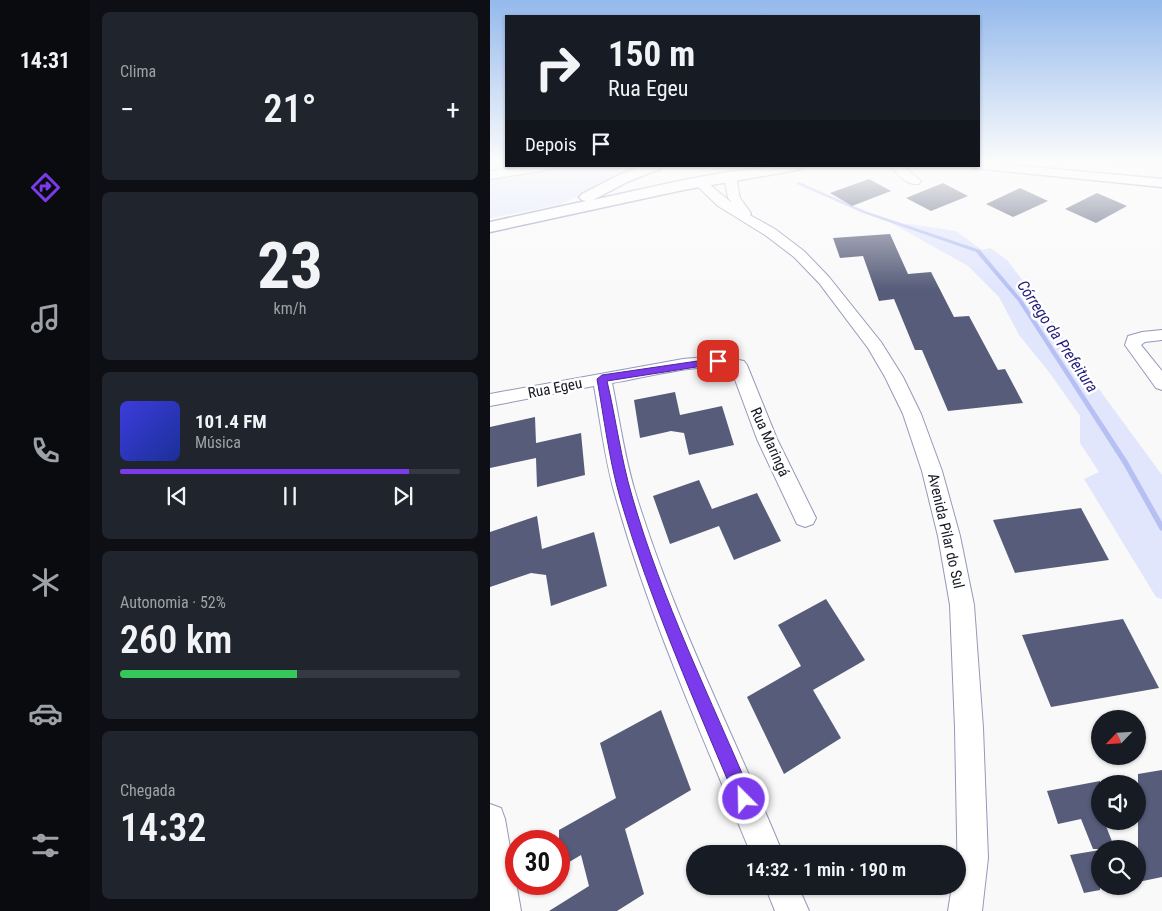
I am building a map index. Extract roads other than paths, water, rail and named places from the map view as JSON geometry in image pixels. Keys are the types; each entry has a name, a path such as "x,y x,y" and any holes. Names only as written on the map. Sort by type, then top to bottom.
{"main road":[{"path":"490,220 566,205"},
{"path":"490,227 595,205"}],"street":[{"name":"Avenida Pilar do Sul","path":"727,205 748,216 799,254 824,280 875,346 894,377 912,414 932,471 949,536 962,605 969,728 972,858 965,911"},
{"name":"Avenida Pilar do Sul","path":"739,205 748,216"},
{"path":"1162,336 1142,337 1134,340 1133,345 1162,384"},
{"name":"Rua Egeu","path":"490,400 703,362 738,364"},
{"name":"Rua Maringá","path":"738,364 766,439 805,518"},
{"path":"602,379 626,495 644,554 667,618 763,845"},
{"path":"490,819 504,911"},
{"path":"785,895 792,911"}],"waterway":[{"name":"Córrego da Prefeitura","path":"847,205 978,251 1020,300 1125,462 1162,528"}]}
